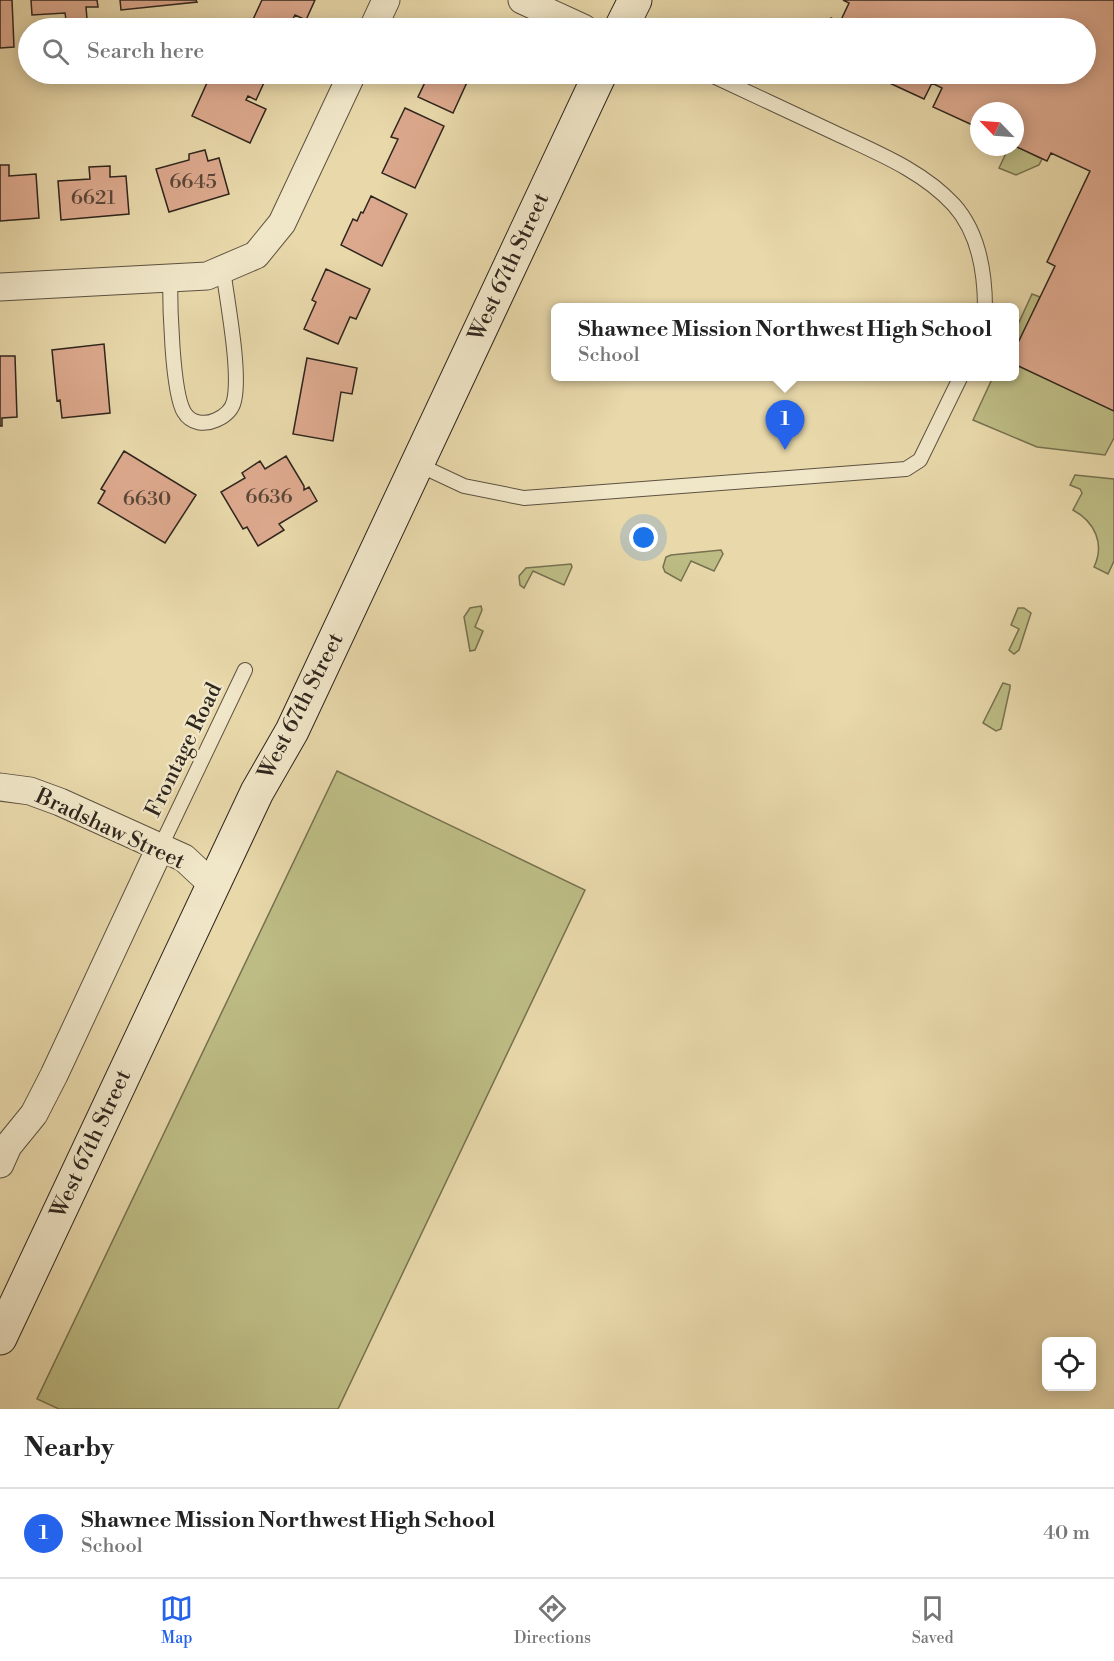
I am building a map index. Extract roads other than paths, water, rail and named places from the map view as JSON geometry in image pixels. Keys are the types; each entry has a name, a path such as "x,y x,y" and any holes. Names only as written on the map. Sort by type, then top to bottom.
{"street":[{"path":"378,18 386,0"},
{"path":"522,0 561,18"},
{"path":"626,18 635,0"},
{"path":"0,286 207,276 256,255 278,230 347,84"},
{"name":"West 67th Street","path":"0,1338 257,792 292,730 595,84"},
{"name":"Bradshaw Street","path":"0,787 30,791 60,802 184,858 213,885"},
{"path":"0,1164 8,1146 34,1114 54,1075 160,848"}],"lane":[{"path":"730,84 897,163 930,184 955,206 975,241 985,277 985,303"},
{"path":"170,277 171,323 180,400 185,413 194,422 204,423 224,415 231,409 235,400 236,380 223,269"},
{"path":"417,464 464,486 524,498 906,469 920,460 959,381"},
{"name":"Frontage Road","path":"160,848 245,670"}],"place":[{"name":"Shawnee Mission Northwest High School","path":"785,450"}]}
